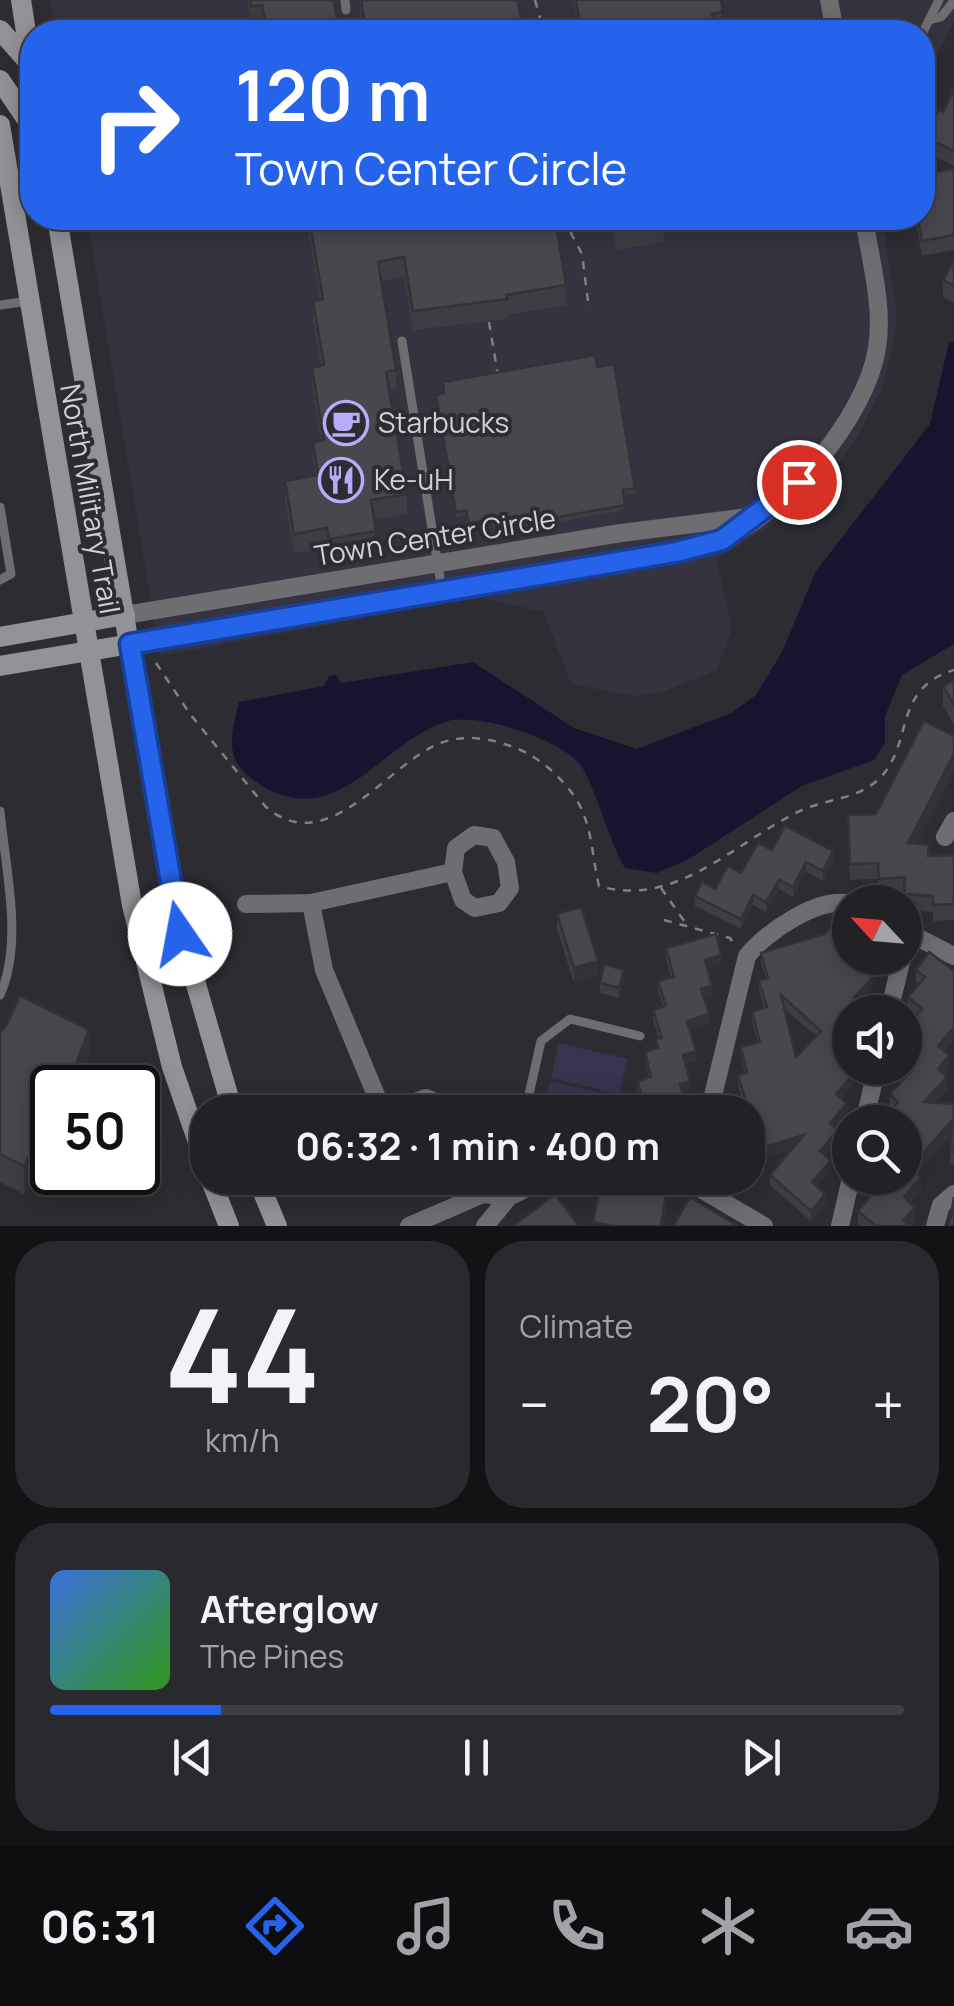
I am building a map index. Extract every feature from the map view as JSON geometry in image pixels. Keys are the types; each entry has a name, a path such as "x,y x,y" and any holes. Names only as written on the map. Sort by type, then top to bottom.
{"main road":[{"path":"0,30 20,54"},
{"path":"0,80 20,109"},
{"name":"North Military Trail","path":"0,125 136,923 172,1066 190,1119"},
{"name":"North Military Trail","path":"59,230 173,905 227,1095"},
{"path":"0,637 126,615"},
{"path":"0,666 130,644"},
{"name":"North Military Trail","path":"217,1195 229,1226"},
{"path":"264,1195 277,1226"}],"street":[{"name":"Town Center Circle","path":"130,644 676,552 722,540 822,457 840,433 870,374 879,322 866,230"},
{"name":"Town Center Circle","path":"126,615 754,517"},
{"path":"246,904 311,903 453,872"},
{"path":"713,1095 747,956 764,940 826,902 832,902"},
{"path":"311,903 324,970 379,1095"},
{"path":"922,940 954,956"},
{"path":"410,1226 483,1194 509,1197"},
{"path":"935,1226 941,1205 954,1194"},
{"path":"485,1226 513,1195"},
{"path":"715,1195 764,1226"},
{"path":"840,1226 847,1195"}],"lane":[{"path":"929,20 939,0"},
{"path":"929,20 941,17 954,1"},
{"path":"0,305 29,302"},
{"path":"402,341 442,591"},
{"path":"0,507 11,574 0,580"},
{"path":"0,812 7,975 0,995"},
{"path":"529,1095 542,1041 570,1019 640,1036"}],"path":[{"path":"569,230 582,254 589,308"},
{"path":"489,322 498,377"},
{"path":"156,662 228,762 276,816 308,824 340,814 436,745 468,737 504,743 537,757 578,801 592,835 599,886 662,888 804,810 832,803 876,783 892,765 904,714 919,692 937,675 954,670"},
{"path":"662,888 688,927"},
{"path":"664,920 730,938 747,956"}],"shaded area":[{"path":"50,0 954,0 954,21 935,59 935,20 54,20"},
{"path":"89,230 884,230 897,314 881,390 858,436 827,478 786,516 716,559 732,628 717,670 662,692 633,696 571,684 544,612 478,597 160,656"},
{"path":"949,342 954,342 954,644 902,675 885,716 885,743 874,760 802,786 689,859 657,873 625,868 579,763 554,745 516,729 476,720 445,722 421,733 356,781 334,793 310,798 284,796 256,782 238,765 232,737 239,702 324,686 329,676 336,675 341,683 473,662 574,728 637,749 731,713 756,695 782,652 816,571 930,424"},
{"path":"559,1043 628,1059 619,1094 551,1078"},
{"path":"550,1081 610,1095 546,1095"}],"building":[{"path":"250,0 334,0 337,20 265,20 262,5 251,6"},
{"path":"361,0 518,0 521,20 364,20"},
{"path":"576,0 721,0 723,12 712,14 713,20 579,20"},
{"path":"954,88 954,151 935,142 935,118 939,109 943,112"},
{"path":"954,169 954,235 922,241 920,230 935,230 935,172"},
{"path":"311,230 557,230 566,285 506,295 507,299 413,311 404,257 378,262 396,370 386,372 407,494 371,500 376,531 329,539 327,528 294,534 285,481 318,475 313,442 324,440 312,368 324,365 313,301 323,299"},
{"path":"954,261 954,286 943,280"},
{"path":"595,355 597,367 614,364 635,488 623,490 625,505 492,529 490,520 469,523 466,510 456,512 436,395 444,393 443,382"},
{"path":"954,680 954,705 943,686"},
{"path":"924,721 954,736 954,754 908,843 929,845 928,856 954,855 954,904 933,905 933,896 922,895 922,885 905,885 905,877 879,879 878,863 850,864 848,815 876,814"},
{"path":"785,826 833,851 823,871 806,862 793,887 779,880 766,902 753,895 741,919 695,896 702,882 715,889 728,866 741,873 758,843 772,850"},
{"path":"581,907 598,961 574,968 557,914"},
{"path":"832,925 832,975 873,977 857,995 832,995 832,1085 844,1085 836,1094 847,1103 832,1105 832,1137 820,1151 831,1160 812,1182 825,1194 811,1211 770,1175 804,1135 765,1147 765,1095 744,1095 738,1075 747,1073 741,1047 760,1042 752,1012 767,1007 759,981 768,978 761,953 825,934","holes":["781,995 821,1031 796,1057"]},
{"path":"716,934 721,955 705,960 712,986 701,989 709,1014 687,1021 696,1051 683,1055 690,1081 680,1084 683,1095 641,1095 637,1081 651,1077 645,1052 658,1048 656,1039 662,1038 653,1010 666,1006 658,981 674,977 666,948"},
{"path":"929,952 954,971 954,1027 938,1046 949,1055 938,1069 947,1077 924,1102 954,1104 954,1152 950,1151 952,1120 922,1154 922,1105 895,1105 898,1102 890,1094 898,1085 922,1085 922,995 910,995 925,977 922,962"},
{"path":"604,964 624,970 619,988 600,983"},
{"path":"20,996 89,1030 76,1065 30,1065 30,1153 24,1166 0,1154 0,1032"},
{"path":"556,1195 579,1226 513,1226"},
{"path":"599,1195 666,1195 661,1226 593,1222"},
{"path":"871,1195 906,1195 915,1208 903,1220 911,1226 876,1226 858,1211"},
{"path":"690,1197 738,1226 673,1226"},
{"path":"954,1197 954,1226 949,1226"}],"place":[{"name":"Starbucks","path":"346,423"},
{"name":"Ke-uH","path":"341,480"}],"route":[{"path":"180,934 130,644 676,552 722,540 799,482"}]}
